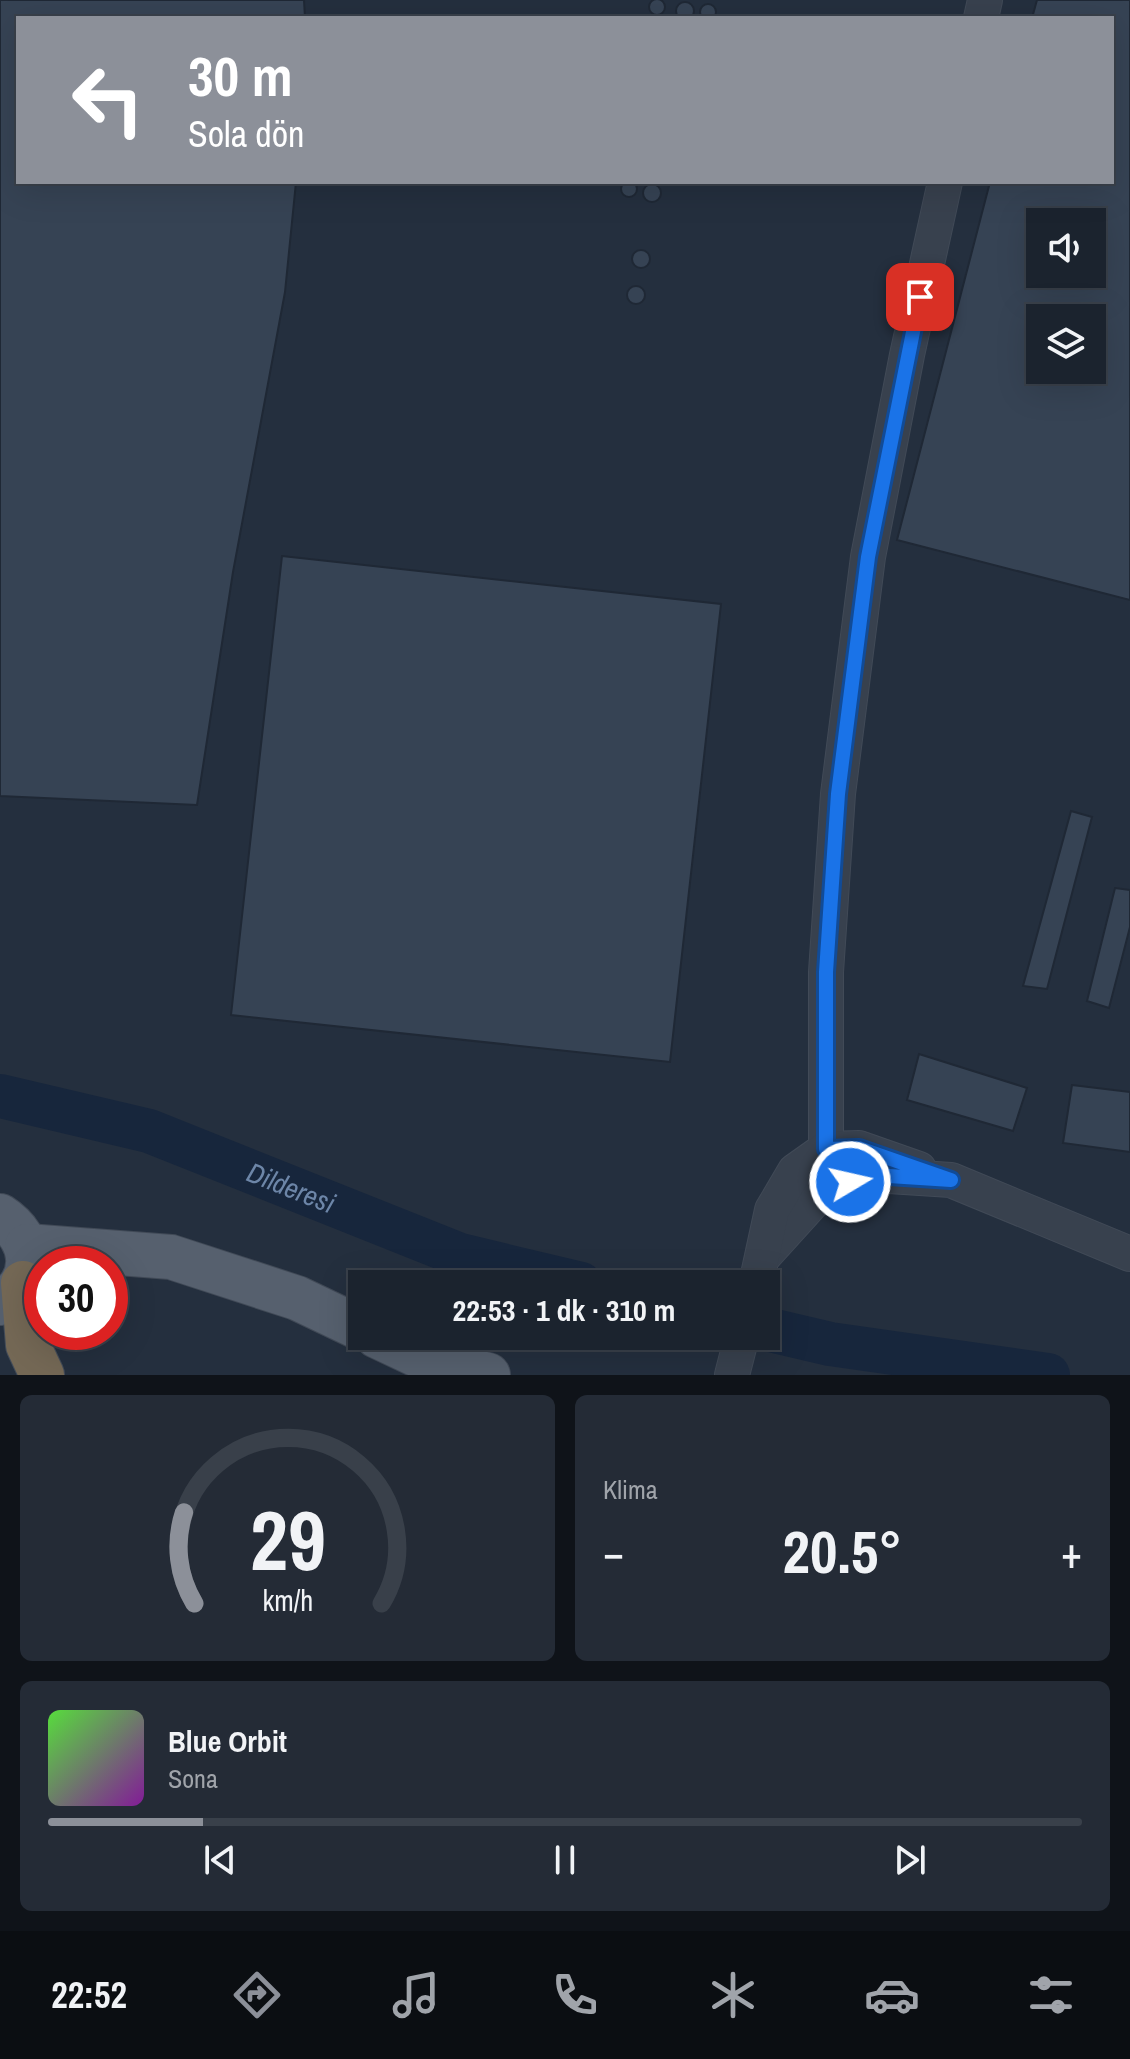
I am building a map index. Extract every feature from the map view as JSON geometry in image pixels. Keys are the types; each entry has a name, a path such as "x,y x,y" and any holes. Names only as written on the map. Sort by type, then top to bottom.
{"highway":[{"path":"12,1262 28,1345 42,1375"},
{"path":"0,1359 11,1375"}],"main road":[{"path":"12,1262 171,1257 297,1298 348,1322"},
{"path":"407,1350 430,1361 488,1375"}],"street":[{"path":"826,1149 826,972 838,794 868,557 907,355 945,184"},
{"path":"759,1270 772,1210 795,1171 826,1149 859,1148 951,1180 1130,1254"},
{"path":"760,1270 820,1194 850,1182 889,1176 951,1180"},
{"path":"732,1375 738,1350"}],"building":[{"path":"654,-1 660,-1 665,7 663,13 654,15 649,10 649,4"},
{"path":"0,0 304,0 305,16 16,16 16,184 296,184 285,292 233,572 197,805 0,796"},
{"path":"1037,0 1130,0 1130,600 897,540 989,184 1114,184 1114,16 1033,16"},
{"path":"685,2 693,8 692,16 678,16 676,11"},
{"path":"708,4 715,9 715,16 701,16 702,6"},
{"path":"623,184 636,186 635,195 623,195"},
{"path":"652,184 661,193 652,202 643,193"},
{"path":"641,250 650,259 641,268 632,259"},
{"path":"636,286 645,295 636,304 627,295"},
{"path":"282,556 721,604 670,1062 231,1015"},
{"path":"1071,811 1092,817 1047,989 1023,986"},
{"path":"1115,888 1130,890 1130,927 1109,1008 1087,1001"},
{"path":"919,1054 1027,1088 1013,1131 907,1100"},
{"path":"1072,1085 1130,1092 1130,1152 1063,1143"}],"waterway":[{"name":"Dilderesi","path":"0,1096 149,1131 460,1255 523,1270"},
{"name":"Dilderesi","path":"780,1332 830,1344 1048,1375"}],"route":[{"path":"850,1182 889,1176 951,1180 859,1148 826,1149 826,972 838,794 868,557 920,297"}]}
